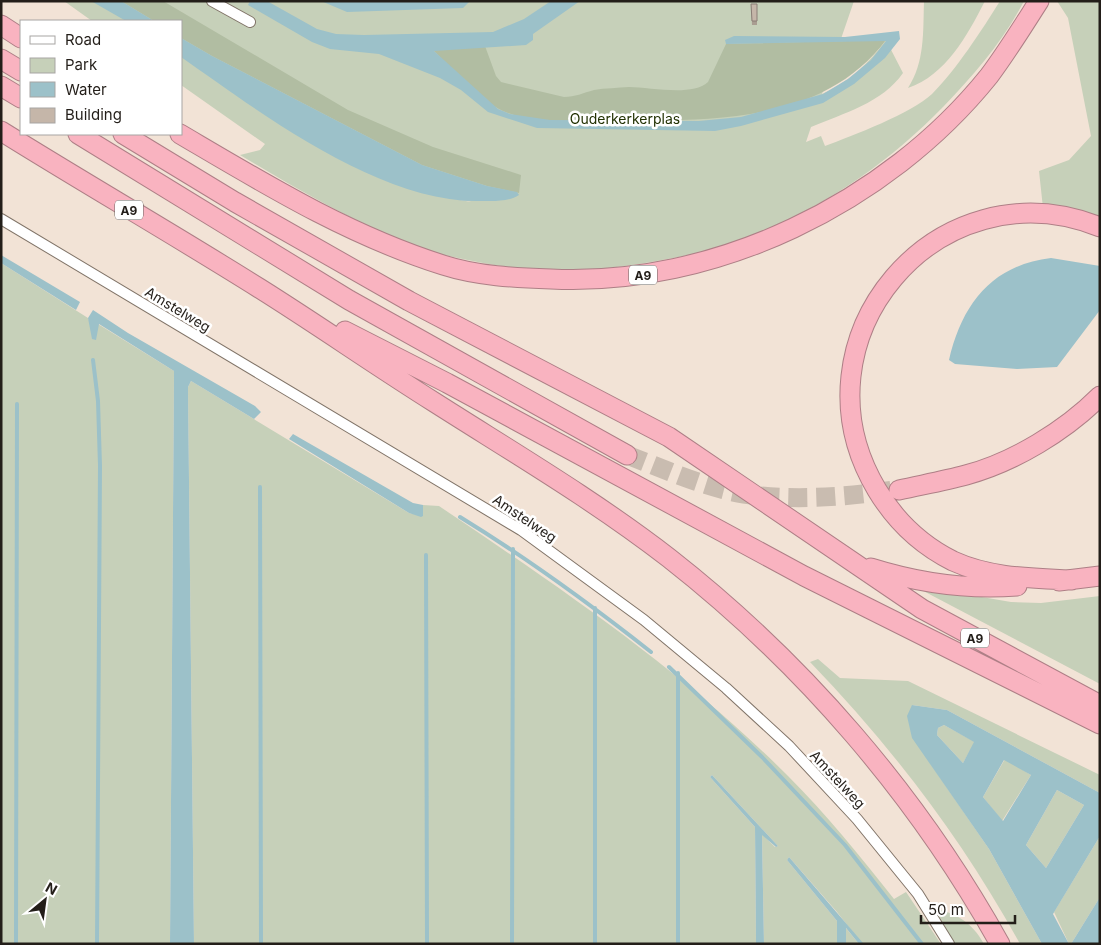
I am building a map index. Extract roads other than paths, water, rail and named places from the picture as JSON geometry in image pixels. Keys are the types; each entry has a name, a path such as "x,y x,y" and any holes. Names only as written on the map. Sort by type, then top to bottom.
{"highway":[{"name":"A9","path":"182,135 324,216 365,237 445,266 504,276 543,279 584,281 637,277 734,252 770,238 819,215 861,190 920,145 954,114 988,76 1039,1"},
{"path":"1,25 20,37"},
{"path":"1,59 20,70"},
{"path":"1,86 20,97"},
{"name":"A9","path":"1,131 259,288 436,404 538,466 637,535 704,586 787,663 835,714 891,779 955,870 1000,944"},
{"path":"80,135 349,300 627,456"},
{"name":"A9","path":"125,135 235,202 409,301 669,437 922,609 1100,705"},
{"name":"A9","path":"1072,580 1014,577 970,567 936,551 902,525 874,486 856,447 850,422 849,388 852,365 860,336 871,310 899,269 934,240 976,222 1006,214 1045,213 1068,216 1100,227"},
{"name":"A9","path":"259,288 446,383 804,576 1100,724"},
{"path":"899,490 967,475 1017,454 1072,420 1100,396"},
{"name":"A9","path":"856,564 922,582 964,587 1014,586 1100,576"}],"street":[{"path":"212,1 250,22"},
{"name":"Amstelweg","path":"1,218 521,530 644,620 726,688 789,746 857,819 918,894 949,944"}],"water":[{"path":"91,1 121,1 152,20 124,20"},
{"path":"250,1 267,1 317,29 336,34 364,35 493,32 524,19 551,1 580,1 533,34 533,40 526,45 434,51 498,109 510,114 550,120 699,121 741,117 823,94 848,79 871,60 886,41 726,44 725,40 734,36 845,37 899,31 900,39 885,58 854,84 823,103 741,126 715,131 537,128 488,112 461,90 440,78 379,54 330,49 312,42 248,5"},
{"path":"321,1 470,1 463,8 347,12"},
{"path":"182,39 422,165 487,186 517,192 519,195 506,200 482,201 443,198 404,188 363,172 324,151 248,104 182,58"},
{"path":"1,255 80,302 76,310 1,263"},
{"path":"1051,258 1100,266 1100,310 1057,367 1017,369 955,364 949,360 962,321 971,305 983,291 996,279 1012,269 1030,262"},
{"path":"93,310 128,333 255,406 261,412 254,419 191,381 188,387 194,944 170,944 174,371 99,324 96,340 92,339 88,318"},
{"path":"293,434 413,503 423,505 423,516 409,513 289,439"},
{"path":"912,705 947,710 1100,793 1100,836 1053,914 1069,944 1042,944 989,849 912,738 907,716","holes":["944,725 974,742 963,763 937,735 938,728","1004,760 1031,775 1003,821 983,797","1057,790 1084,805 1046,868 1026,845"]},
{"path":"712,775 778,846 776,847 762,835 764,944 756,944 755,827 710,777"},
{"path":"789,857 863,943 859,944 846,928 846,944 837,944 837,921 787,860"},
{"path":"1100,897 1100,944 1071,944"}],"waterway":[{"path":"93,360 98,401 100,466 97,944"},
{"path":"16,944 17,404"},
{"path":"260,487 261,944"},
{"path":"460,517 558,582 651,652"},
{"path":"512,944 513,549"},
{"path":"426,555 427,944"},
{"path":"595,608 595,944"},
{"path":"669,667 762,757 845,845 922,944"},
{"path":"678,673 678,944"}],"tunnel":[{"path":"627,455 700,483 744,494 801,498 857,495 894,490"}],"park label":[{"name":"Ouderkerkerplas","path":"625,118"}]}
